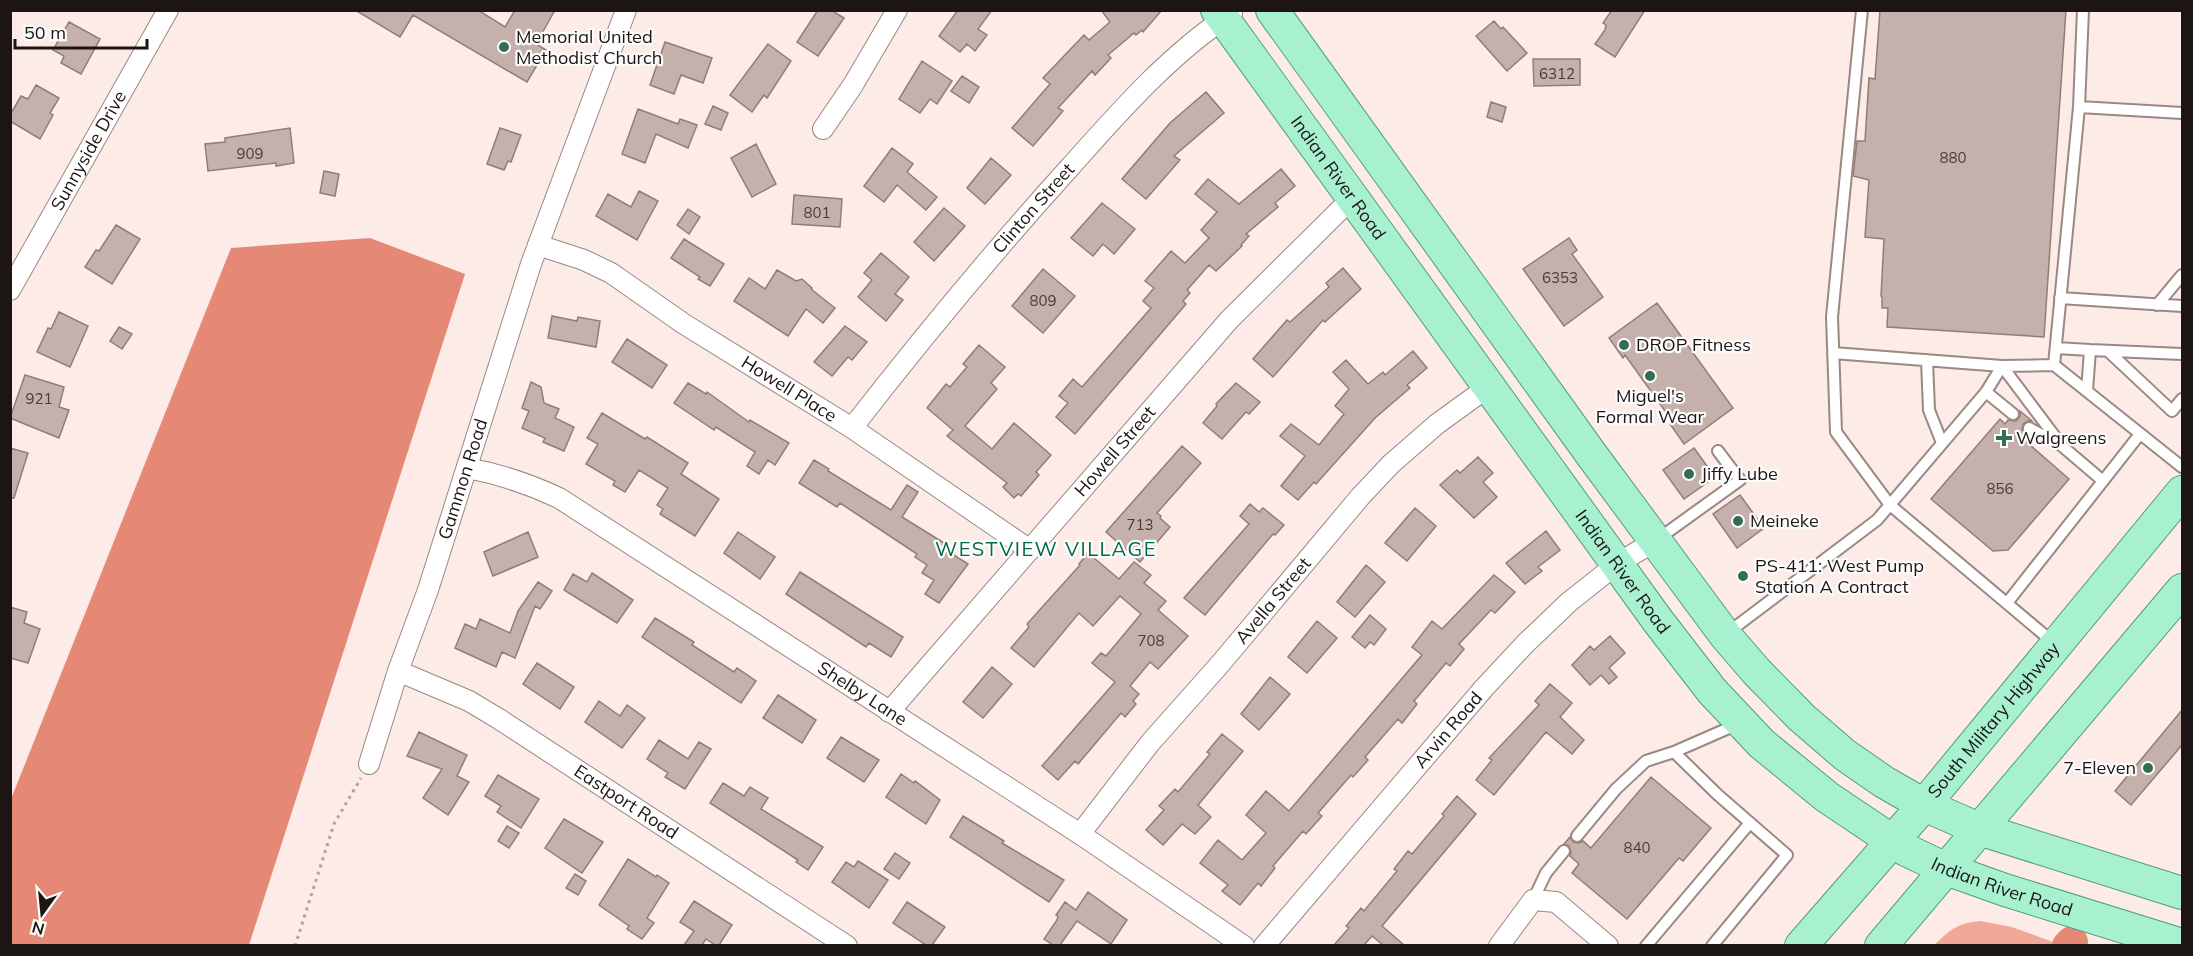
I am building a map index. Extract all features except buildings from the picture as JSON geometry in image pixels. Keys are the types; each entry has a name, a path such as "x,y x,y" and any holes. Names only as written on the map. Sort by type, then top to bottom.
{"main road":[{"path":"1272,10 1725,635 1755,671 1801,717 1830,742 1884,782 1924,805 1979,829 2182,893"},
{"name":"Indian River Road","path":"1226,13 1352,199 1488,387 1692,668 1741,723 1819,790 1893,842 1923,859 2005,890 2182,945"},
{"name":"South Military Highway","path":"1801,945 1893,842 2182,492"},
{"path":"1881,945 2182,590"}],"street":[{"name":"Sunnyside Drive","path":"10,290 168,10"},
{"name":"Gammon Road","path":"369,764 398,671 428,590 538,245 626,10"},
{"path":"823,129 853,85 897,10"},
{"name":"Clinton Street","path":"852,428 933,324 1015,228 1169,62 1226,13"},
{"name":"Howell Street","path":"889,712 1229,320 1352,199"},
{"name":"Howell Place","path":"538,245 584,260 611,273 684,324 852,428 1030,550"},
{"name":"Avella Street","path":"1080,834 1150,743 1221,663 1360,497 1391,464 1437,424 1488,387"},
{"name":"Shelby Lane","path":"467,468 499,474 559,498 1080,834 1244,945"},
{"name":"Arvin Road","path":"1264,945 1498,674 1569,602 1617,564 1655,540"},
{"name":"Eastport Road","path":"398,671 469,701 499,718 847,945"},
{"path":"1499,945 1533,900 1556,902 1608,945"}],"lane":[{"path":"1862,10 1832,317 1836,432 1890,505 2056,645"},
{"path":"2054,365 2079,107 2083,10"},
{"path":"2079,107 2182,113"},
{"path":"2157,305 2182,275"},
{"path":"2060,298 2182,306"},
{"path":"2056,348 2182,354"},
{"path":"2087,391 2090,350"},
{"path":"2108,351 2172,411 2182,399"},
{"path":"1833,353 2002,366 2054,365 2182,467"},
{"path":"1927,360 1929,410 1942,443"},
{"path":"1725,635 1877,520 1986,392 2002,366"},
{"path":"2002,366 2062,446"},
{"path":"1986,392 2013,414"},
{"path":"2029,428 2062,446 2103,481"},
{"path":"2007,603 2140,434"},
{"path":"1655,540 1740,480 1718,450"},
{"path":"1577,836 1616,789 1646,761 1674,752 1741,723"},
{"path":"1674,752 1706,785 1787,855 1712,945"},
{"path":"1646,945 1749,824"},
{"path":"1533,900 1546,873 1564,851"}],"path":[{"path":"295,945 334,824 369,764"}],"shaded area":[{"path":"370,238 465,274 249,945 11,945 11,799 231,248"},
{"path":"1980,921 2012,927 2061,945 1934,945 1954,928 1965,923"}],"waterway":[{"path":"2068,946 2072,942"}],"place":[{"name":"Memorial United Methodist Church","path":"504,47"},
{"name":"DROP Fitness","path":"1624,345"},
{"name":"Miguel's Formal Wear","path":"1650,376"},
{"name":"Walgreens","path":"2004,438"},
{"name":"Jiffy Lube","path":"1689,474"},
{"name":"Meineke","path":"1738,521"},
{"name":"PS-411: West Pump Station A Contract","path":"1743,576"},
{"name":"7-Eleven","path":"2148,768"}],"district":[{"name":"WESTVIEW VILLAGE","path":"1046,549"}]}
